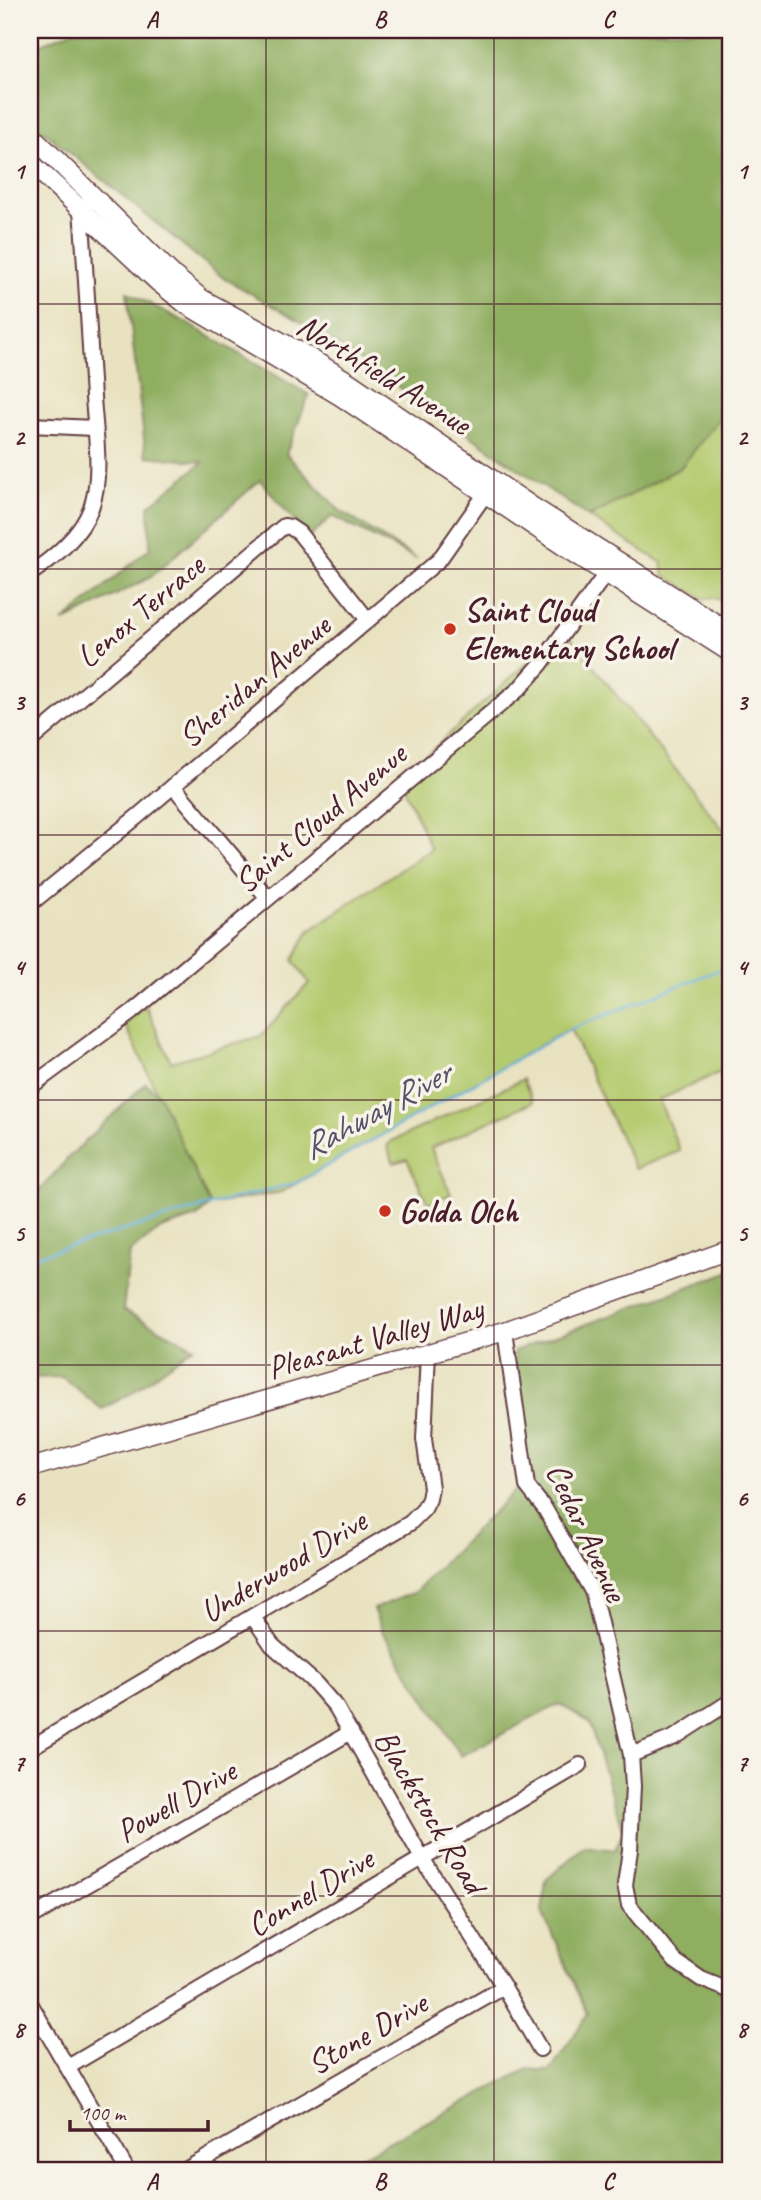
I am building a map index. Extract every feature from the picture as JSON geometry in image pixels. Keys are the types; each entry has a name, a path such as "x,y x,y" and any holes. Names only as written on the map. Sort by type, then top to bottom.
{"main road":[{"name":"Northfield Avenue","path":"30,134 88,203 102,229 158,282 187,305 490,488 611,567 731,653"},
{"name":"Northfield Avenue","path":"30,162 88,203 202,299 349,382 490,488"},
{"name":"Northfield Avenue","path":"611,567 731,633"},
{"name":"Pleasant Valley Way","path":"30,1468 505,1331 731,1249"}],"street":[{"path":"30,574 64,548 90,510 97,477 84,249 88,203"},
{"path":"84,249 90,236 102,229"},
{"path":"30,425 94,428"},
{"name":"Sheridan Avenue","path":"30,904 439,560 490,488"},
{"name":"Lenox Terrace","path":"30,741 284,526 299,533 368,621"},
{"name":"Saint Cloud Avenue","path":"30,1087 132,1012 519,688 541,664 611,567"},
{"path":"173,786 268,898"},
{"name":"Cedar Avenue","path":"505,1331 527,1486 545,1509 593,1593 631,1755 633,1786 630,1850 625,1885 629,1905 675,1961 701,1979 731,1990"},
{"name":"Underwood Drive","path":"30,1748 410,1523 424,1509 431,1488 424,1440 428,1353"},
{"name":"Blackstock Road","path":"253,1616 272,1645 325,1693 351,1732 422,1858 540,2049"},
{"path":"631,1755 675,1737 731,1701"},
{"name":"Powell Drive","path":"30,1918 351,1732"},
{"name":"Connel Drive","path":"68,2067 580,1765"},
{"name":"Stone Drive","path":"185,2170 504,1987"},
{"path":"30,2003 127,2170"}],"green space":[{"path":"74,30 731,30 731,404 680,468 589,517 317,331 222,277 30,120 30,49"},
{"path":"127,292 183,321 309,395 286,454 339,510 417,559 332,516 309,538 260,480 151,577 63,622 150,548 149,506 203,462 146,456"},
{"path":"731,404 731,607 716,598 704,599 664,575 662,563 589,517 680,468"},
{"path":"564,629 722,828 731,832 731,1067 659,1100 680,1151 635,1169 570,1029 281,1192 210,1205 125,1024 146,1006 171,1062 261,1036 309,983 293,960 309,931 431,849 400,779"},
{"path":"523,1079 533,1102 431,1148 451,1194 428,1204 407,1159 394,1163 387,1147 390,1142"},
{"path":"146,1083 160,1097 210,1205 197,1217 161,1229 130,1252 123,1310 194,1347 130,1394 102,1409 62,1377 30,1378 30,1201 70,1156"},
{"path":"731,1271 731,2170 335,2170 528,2069 550,2071 588,2014 542,1912 546,1880 584,1846 615,1850 623,1832 589,1722 559,1704 461,1756 382,1631 373,1609 415,1592 524,1481 514,1351"}],"waterway":[{"name":"Rahway River","path":"30,1258 210,1205 296,1183 571,1029 731,965"}],"place":[{"name":"Saint Cloud Elementary School","path":"450,629"},
{"name":"Golda Olch","path":"385,1211"}]}
